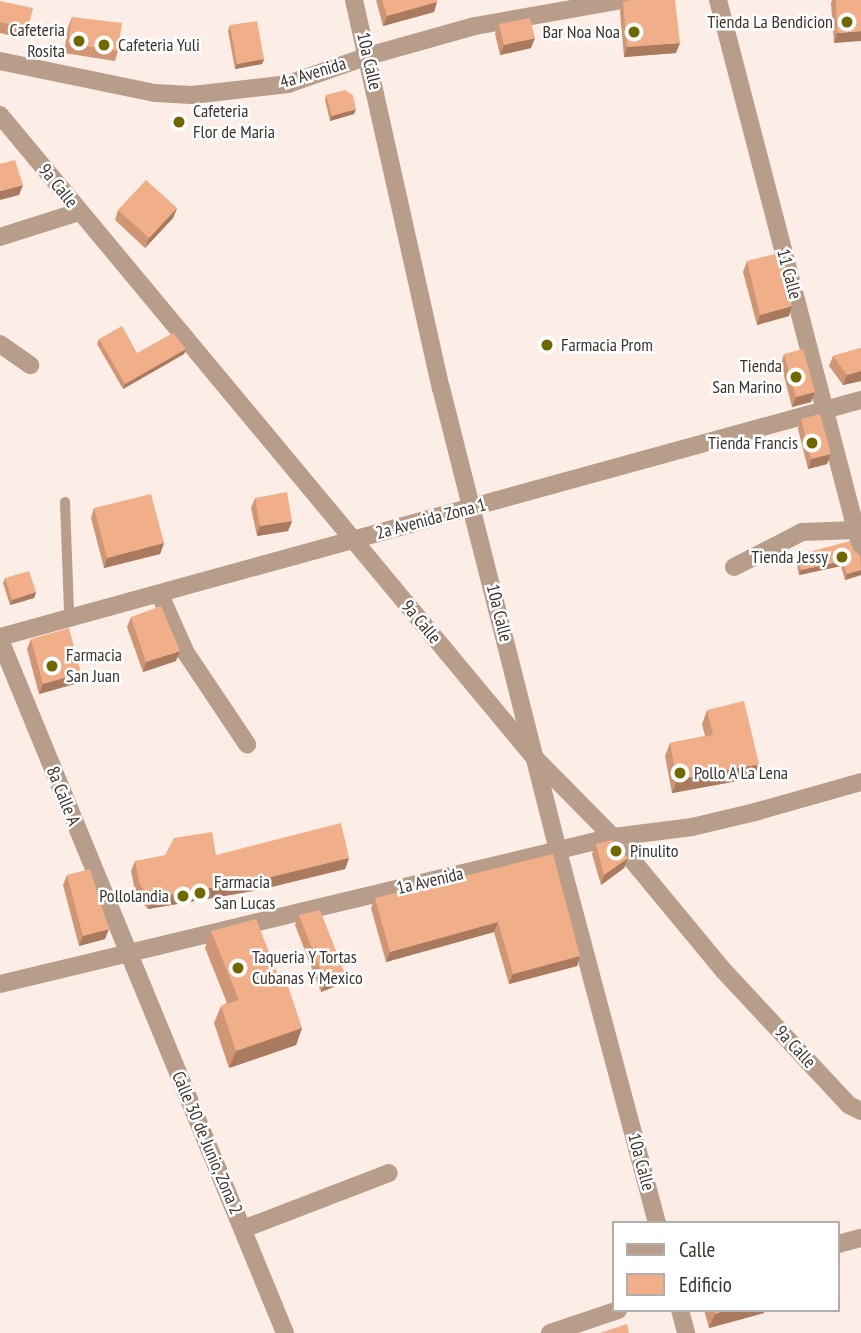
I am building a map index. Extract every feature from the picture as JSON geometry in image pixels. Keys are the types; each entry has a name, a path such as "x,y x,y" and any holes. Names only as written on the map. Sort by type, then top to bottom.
{"street":[{"name":"10a Calle","path":"354,0 442,388 558,851 656,1221"},
{"name":"4a Avenida","path":"0,61 155,93 192,95 288,84 368,56 475,26 622,0"},
{"name":"11 Calle","path":"718,0 861,549"},
{"name":"9a Calle","path":"0,115 534,757 613,837 723,970 849,1105 861,1111"},
{"path":"0,237 79,212"},
{"path":"0,344 30,365"},
{"name":"2a Avenida Zona 1","path":"0,638 861,400"},
{"path":"734,567 802,532 856,530"},
{"path":"160,595 186,653 247,744"},
{"name":"8a Calle A","path":"0,638 127,953"},
{"name":"1a Avenida","path":"0,984 613,837 692,827 861,782"},
{"name":"Calle 30 de Junio, Zona 2","path":"127,953 285,1333"},
{"path":"243,1229 389,1173"},
{"path":"840,1243 861,1237"},
{"path":"550,1333 612,1312"},
{"path":"681,1312 686,1333"}],"lane":[{"path":"65,502 69,609 73,618"}],"building":[{"path":"382,0 437,0 437,2 387,16"},
{"path":"675,0 680,43 627,47 623,2"},
{"name":"Tienda La Bendicion","path":"836,0 861,0 861,31 837,33"},
{"path":"0,1 33,8 28,29 0,22"},
{"path":"72,17 122,23 118,51 68,43"},
{"path":"530,18 535,38 504,45 499,24"},
{"path":"257,21 264,59 237,64 230,25"},
{"path":"345,90 353,95 356,109 332,116 326,95"},
{"path":"15,160 23,185 0,191 0,164"},
{"path":"146,180 177,208 149,238 118,210"},
{"path":"778,253 792,306 760,315 747,261"},
{"path":"122,326 137,353 173,333 186,349 125,384 99,339"},
{"path":"861,348 861,371 847,375 833,356"},
{"path":"803,349 815,392 796,397 784,354"},
{"name":"Tienda Francis","path":"820,414 831,454 811,459 801,419"},
{"path":"287,492 292,521 260,526 255,498"},
{"path":"151,494 164,543 107,558 94,508"},
{"path":"850,541 854,551 860,555 861,570 847,574 843,561 801,570 798,555"},
{"path":"29,571 36,592 12,600 5,578"},
{"path":"161,606 180,651 146,662 131,617"},
{"name":"Farmacia San Juan","path":"69,628 81,673 43,684 31,639"},
{"path":"744,701 759,764 677,780 670,743 713,735 707,710"},
{"path":"341,823 349,858 263,879 152,898 140,885 135,861 165,855 174,838 212,832 216,855"},
{"path":"612,840 628,858 604,875 596,844"},
{"path":"553,854 580,956 513,974 498,922 390,952 375,898"},
{"path":"90,869 109,929 83,936 67,875"},
{"path":"320,910 345,974 325,982 299,915"},
{"path":"256,919 282,985 287,983 302,1028 236,1051 221,1006 239,1000 211,931"},
{"path":"627,1324 629,1333 600,1333"}],"place":[{"name":"Tienda La Bendicion","path":"847,22"},
{"name":"Bar Noa Noa","path":"634,32"},
{"name":"Cafeteria Rosita","path":"79,41"},
{"name":"Cafeteria Yuli","path":"104,45"},
{"name":"Cafeteria Flor de Maria","path":"179,122"},
{"name":"Farmacia Prom","path":"547,345"},
{"name":"Tienda San Marino","path":"796,377"},
{"name":"Tienda Francis","path":"812,443"},
{"name":"Tienda Jessy","path":"842,557"},
{"name":"Farmacia San Juan","path":"52,666"},
{"name":"Pollo A La Lena","path":"680,773"},
{"name":"Pinulito","path":"616,851"},
{"name":"Farmacia San Lucas","path":"200,893"},
{"name":"Pollolandia","path":"183,896"},
{"name":"Taqueria Y Tortas Cubanas Y Mexico","path":"238,968"}]}
